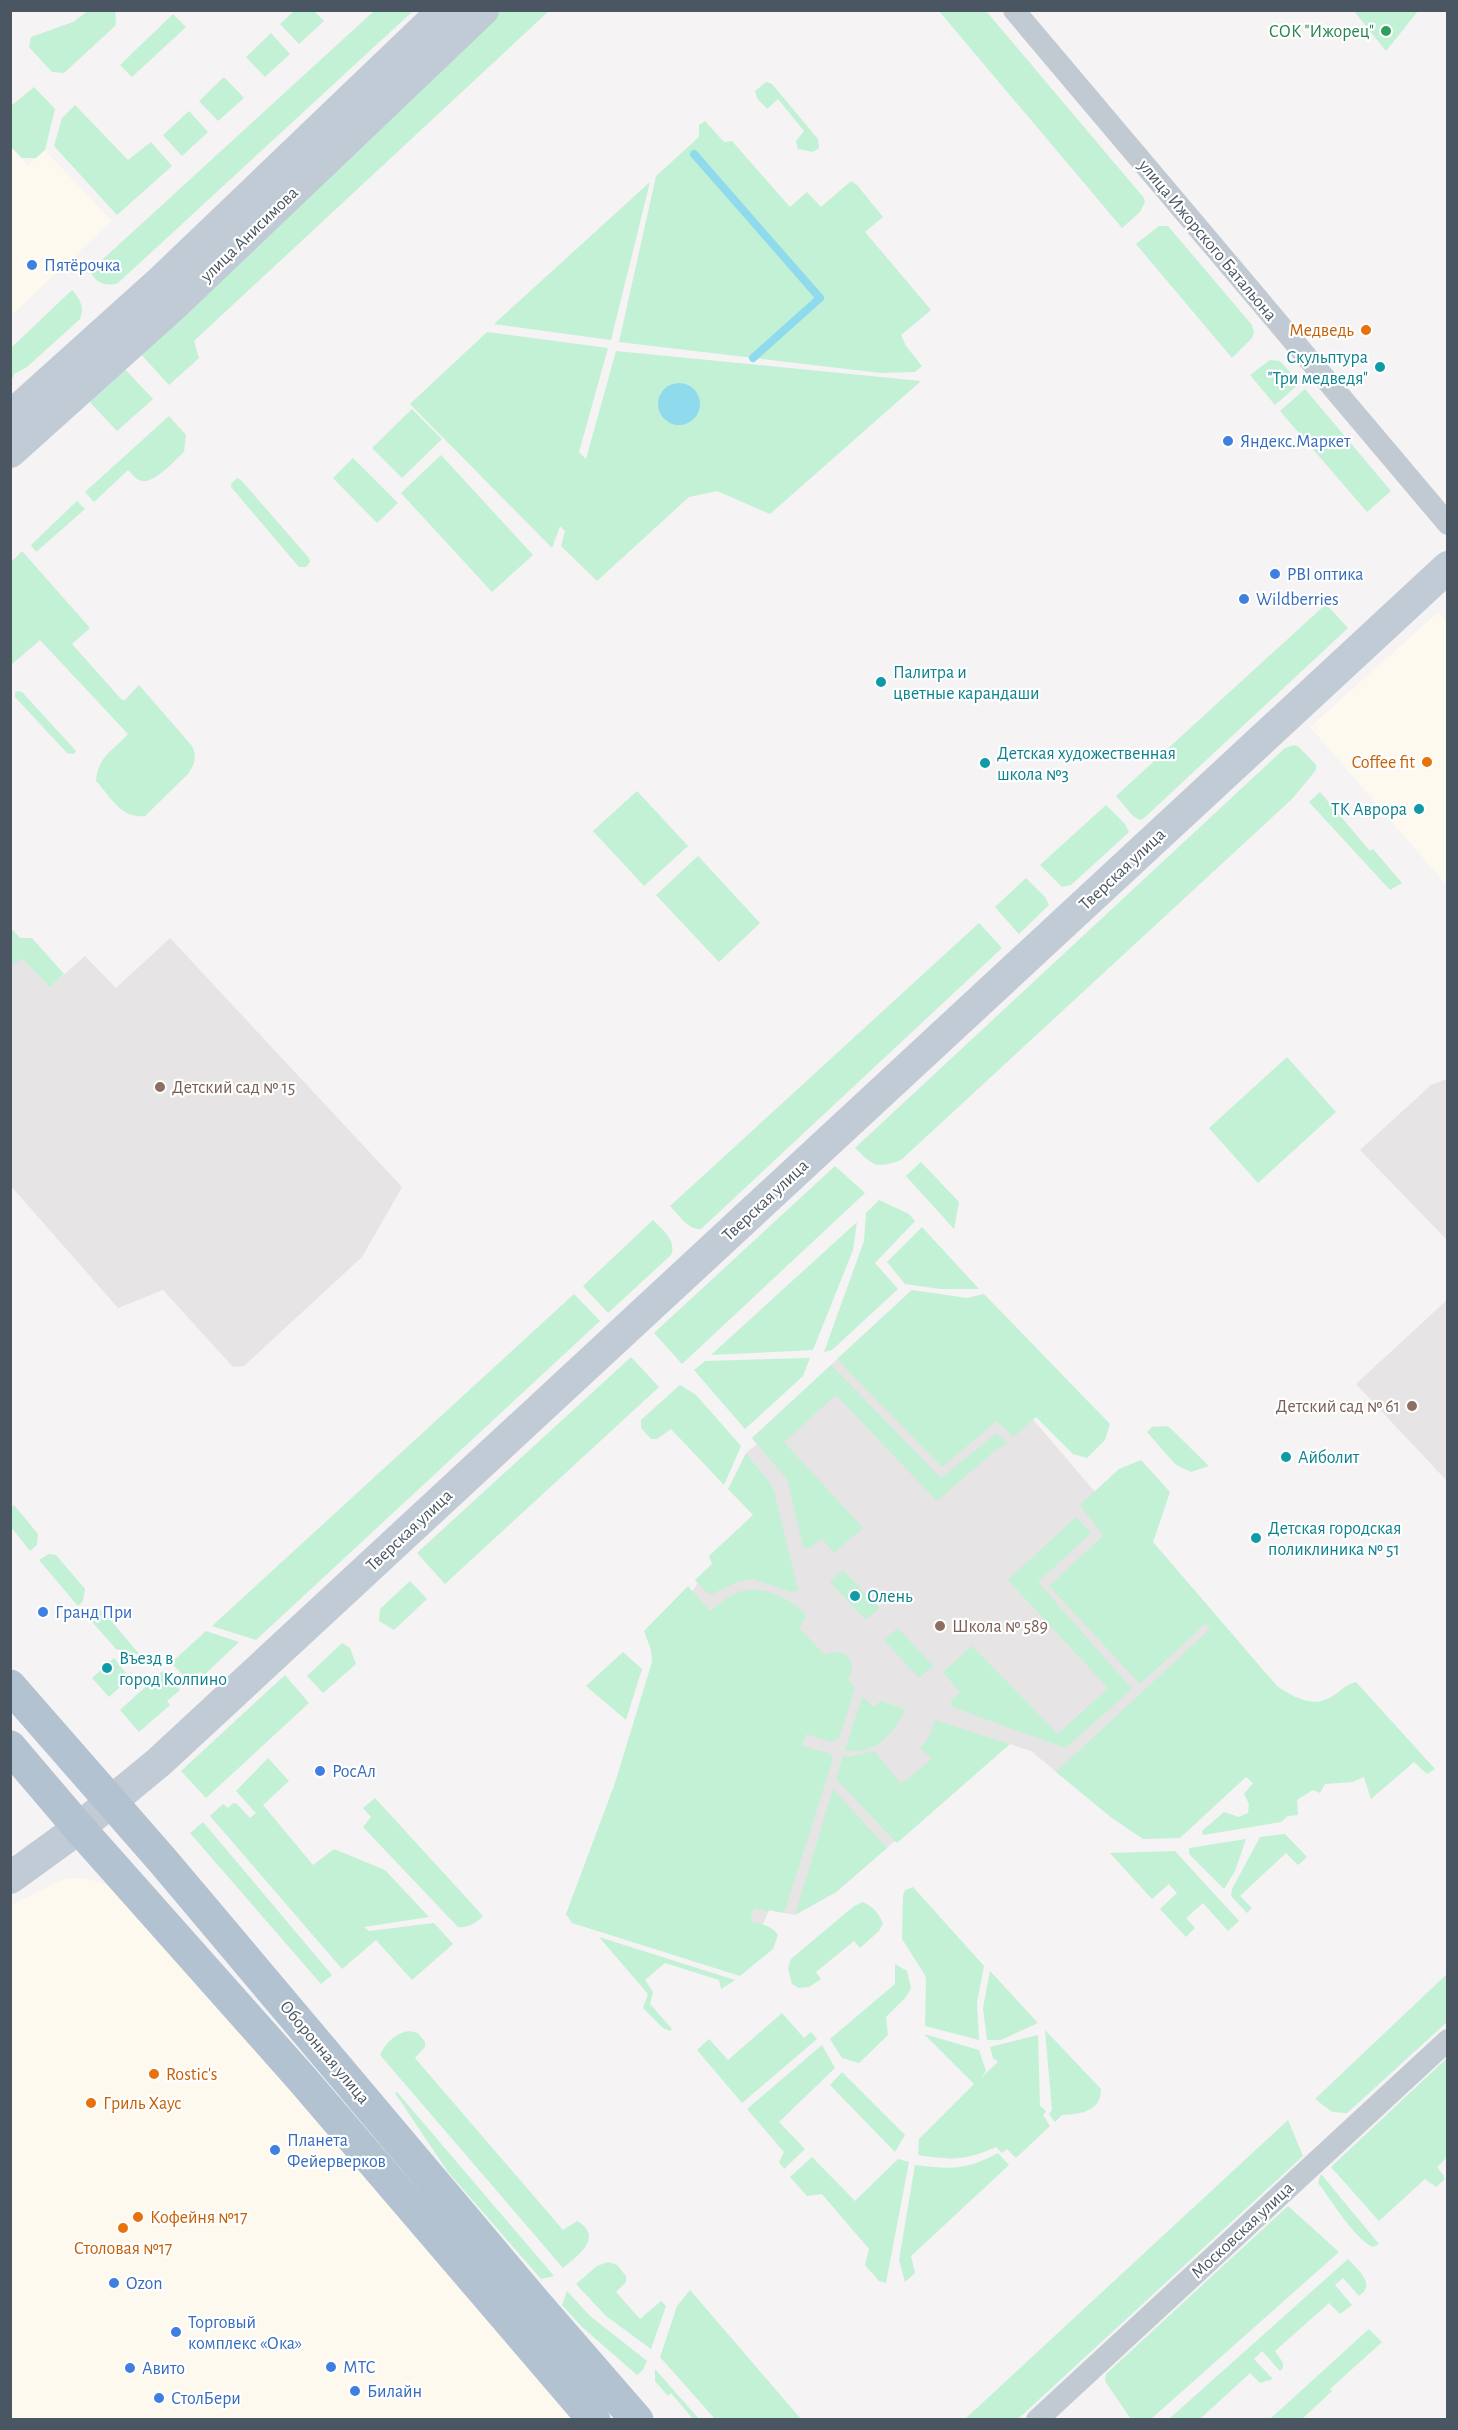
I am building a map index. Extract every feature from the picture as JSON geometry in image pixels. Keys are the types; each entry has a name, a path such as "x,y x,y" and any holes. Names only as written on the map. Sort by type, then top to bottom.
{"main road":[{"name":"улица Анисимова","path":"10,417 159,283 444,10"},
{"name":"улица Анисимова","path":"10,452 178,301 483,10"},
{"name":"Тверская улица","path":"10,1878 112,1802 192,1732 1448,567"},
{"name":"Оборонная улица","path":"10,1686 112,1802 637,2420"},
{"name":"Оборонная улица","path":"10,1747 310,2088 594,2420"}],"street":[{"name":"улица Ижорского Батальона","path":"1014,10 1448,524"},
{"name":"Московская улица","path":"1037,2420 1448,2040"}],"shaded area":[{"path":"10,147 28,165 45,150 112,221 11,316"},
{"path":"1438,612 1448,623 1447,886 1310,727"},
{"name":"Детский сад № 15","path":"170,938 402,1187 362,1257 244,1366 233,1367 163,1290 118,1308 11,1186 10,966 22,957 50,987 85,956 116,988"},
{"path":"1448,1080 1447,1240 1360,1150 1431,1085"},
{"name":"Школа № 589","path":"912,1290 1025,1410 1257,1682 1112,1818 1031,1751 978,1734 896,1840 836,1892 795,1915 769,1910 762,1927 740,1955 669,1631 698,1582 753,1532 769,1481 746,1453 757,1444 752,1438"},
{"name":"Детский сад № 61","path":"1447,1300 1447,1481 1356,1384"},
{"path":"89,1879 112,1887 281,2079 574,2420 11,2420 11,1905 62,1880"}],"green space":[{"path":"89,10 115,11 115,26 64,73 52,72 29,47 31,37 73,22"},
{"path":"294,11 314,11 324,21 299,44 280,24"},
{"path":"374,11 413,11 118,283 105,284 95,278 90,271"},
{"path":"499,11 549,11 194,341 199,358 169,385 135,348"},
{"path":"939,11 986,11 1144,198 1145,202 1140,212 1122,228"},
{"name":"СОК \"Ижорец\"","path":"1354,11 1418,11 1386,51"},
{"path":"173,14 186,27 132,77 120,65"},
{"path":"271,33 290,54 265,77 246,57"},
{"path":"224,77 244,98 218,121 199,101"},
{"path":"766,82 772,84 818,139 819,148 813,152 798,149 796,141 804,131 778,99 767,109 757,98 755,91"},
{"path":"34,87 55,109 45,150 36,158 22,158 11,147 11,106"},
{"path":"75,105 128,160 151,142 172,166 117,215 54,146 62,118"},
{"path":"189,111 208,132 182,156 163,135"},
{"path":"705,121 724,142 732,141 790,207 807,192 821,207 851,181 857,185 883,217 865,232 931,310 901,335 906,346 922,366 915,372 881,373 619,342 656,176 699,137 699,125"},
{"path":"650,182 611,340 494,324"},
{"path":"1159,226 1168,226 1252,325 1254,333 1252,338 1232,358 1136,244"},
{"path":"72,290 81,303 80,319 27,367 14,374 11,382 11,348"},
{"path":"487,332 608,348 579,452 586,459 616,351 921,381 770,514 717,491 689,497 597,581 561,546 565,531 560,526 552,548 410,404"},
{"path":"1270,360 1280,361 1300,383 1275,405 1250,375"},
{"path":"120,364 153,399 117,431 85,397"},
{"path":"1305,389 1391,491 1367,512 1280,411"},
{"path":"412,409 442,439 402,478 372,448"},
{"path":"169,416 186,435 184,452 163,472 150,480 139,480 128,470 94,502 85,492"},
{"path":"441,455 533,555 492,592 401,493"},
{"path":"353,458 398,503 377,523 333,478"},
{"path":"237,478 309,558 310,562 306,567 299,567 231,487"},
{"path":"77,501 85,509 36,552 31,545"},
{"path":"22,551 90,628 72,644 122,700 125,700 139,685 192,746 194,760 188,774 145,816 129,814 117,806 96,781 97,772 107,754 128,734 40,640 11,665 11,562"},
{"path":"1326,604 1348,628 1143,819 1140,820 1133,816 1116,796"},
{"path":"17,691 22,692 76,751 74,754 67,753 15,697"},
{"path":"1294,745 1299,747 1316,765 1316,770 1293,798 901,1160 875,1164 855,1148 1285,748"},
{"path":"637,791 688,846 644,886 593,831"},
{"path":"1320,792 1370,851 1373,849 1402,883 1390,890 1309,802"},
{"path":"1106,805 1125,824 1129,832 1071,885 1062,887 1040,865"},
{"path":"698,856 760,923 719,962 656,895"},
{"path":"1026,878 1045,897 1049,905 1019,934 995,907"},
{"path":"979,923 1002,948 701,1229 696,1229 684,1221 670,1206"},
{"path":"13,930 20,938 32,938 64,974 50,987 22,958 11,966 11,931"},
{"path":"1287,1057 1336,1112 1258,1183 1209,1128"},
{"path":"921,1162 959,1202 954,1229 906,1176"},
{"path":"835,1166 865,1193 682,1364 654,1333"},
{"path":"879,1200 909,1214 915,1221 875,1263 898,1289 832,1350 824,1352 864,1241 866,1213"},
{"path":"653,1220 671,1240 671,1255 608,1313 583,1286"},
{"path":"857,1222 853,1250 813,1350 711,1355"},
{"path":"922,1227 979,1289 940,1289 905,1284 887,1262"},
{"path":"912,1290 967,1298 984,1294 1110,1424 1105,1440 1087,1458 1073,1454 1036,1417 1013,1437 997,1421 942,1467 837,1359"},
{"path":"574,1294 600,1321 256,1640 212,1626"},
{"path":"631,1357 659,1387 445,1584 417,1553"},
{"path":"810,1358 803,1376 745,1429 694,1370 705,1361"},
{"path":"831,1365 941,1478 997,1433 1007,1444 997,1449 937,1501 836,1395 784,1442 863,1528 834,1553 822,1539 808,1549 803,1546 787,1479 752,1438"},
{"path":"680,1385 696,1395 741,1446 724,1485 671,1429 657,1439 651,1439 641,1428 641,1420"},
{"path":"1168,1426 1209,1466 1191,1472 1176,1465 1147,1432 1152,1427"},
{"path":"746,1453 769,1481 774,1491 798,1590 791,1592 753,1579 739,1581 712,1594 707,1593 695,1580 712,1564 709,1556 753,1515 728,1489"},
{"path":"1141,1460 1170,1492 1153,1542 1277,1686 1294,1696 1314,1702 1331,1697 1356,1682 1435,1769 1427,1774 1414,1762 1371,1799 1364,1777 1352,1782 1325,1784 1320,1793 1313,1790 1297,1800 1298,1815 1288,1816 1281,1822 1203,1835 1202,1831 1224,1812 1239,1817 1248,1813 1249,1804 1244,1794 1253,1783 1246,1777 1180,1838 1143,1839 1112,1818 1056,1772 1210,1629 1205,1624 1140,1684 1049,1586 1103,1536 1080,1505 1119,1469"},
{"path":"14,1505 38,1534 37,1545 30,1551 11,1527 11,1508"},
{"path":"1076,1517 1091,1533 1038,1582 1132,1689 1065,1748 952,1707 951,1700 960,1692 943,1672 972,1646 1058,1734 1108,1688 1008,1580"},
{"path":"49,1554 56,1555 85,1589 83,1601 78,1606 39,1560"},
{"path":"843,1570 879,1608 866,1620 830,1582"},
{"path":"410,1581 427,1599 394,1630 379,1621 380,1609"},
{"path":"688,1586 710,1611 733,1594 742,1591 759,1590 786,1599 806,1616 799,1628 825,1655 838,1652 848,1657 852,1667 848,1680 855,1688 839,1738 831,1742 806,1734 802,1746 828,1753 833,1759 784,1913 754,1908 750,1921 769,1927 778,1935 773,1949 740,1976 572,1923 566,1914 615,1783 652,1662 651,1650 644,1631"},
{"path":"96,1610 103,1611 140,1655 116,1649 86,1615"},
{"path":"898,1628 933,1666 919,1678 884,1640"},
{"path":"206,1631 239,1642 204,1675 200,1672 189,1681 171,1663"},
{"path":"342,1643 350,1648 356,1664 323,1693 307,1676"},
{"path":"623,1652 642,1669 626,1720 586,1686"},
{"path":"114,1658 130,1678 109,1697 92,1678"},
{"path":"163,1671 180,1690 167,1701 170,1705 139,1732 120,1710"},
{"path":"285,1675 309,1703 206,1798 181,1771"},
{"path":"862,1697 874,1707 881,1701 905,1709 896,1726 882,1741 865,1750 845,1750"},
{"path":"935,1720 1010,1744 897,1843 836,1779 843,1756 874,1751 901,1784 932,1759 920,1748 929,1737"},
{"path":"268,1758 289,1781 263,1805 313,1865 334,1849 385,1870 429,1917 364,1927 369,1931 434,1923 453,1944 412,1980 376,1940 342,1969 210,1816 223,1804 228,1808 233,1803 237,1804 250,1818 256,1813 236,1791"},
{"path":"833,1789 887,1848 836,1892 795,1915"},
{"path":"375,1798 483,1916 480,1919 468,1926 458,1927 363,1827 371,1817 363,1808"},
{"path":"203,1822 332,1975 321,1984 190,1833"},
{"path":"1285,1834 1307,1857 1298,1865 1286,1853 1240,1896 1252,1908 1247,1913 1231,1896 1232,1889 1260,1837"},
{"path":"1246,1839 1235,1871 1224,1889 1189,1854 1189,1848"},
{"path":"1175,1851 1239,1921 1228,1931 1203,1903 1186,1918 1195,1928 1186,1937 1160,1909 1177,1893 1169,1884 1152,1899 1110,1853"},
{"path":"913,1887 984,1966 977,2002 979,2040 925,2026 925,1975 902,1939 903,1896 905,1890"},
{"path":"863,1902 873,1908 880,1917 883,1924 879,1931 860,1948 854,1941 816,1972 821,1979 809,1987 799,1988 792,1984 788,1968 791,1959 854,1906"},
{"path":"599,1937 735,1980 721,1989 719,1980 665,1963 645,1980 653,1992 650,2004 672,2029 670,2031 663,2028 643,2008 648,1994"},
{"path":"895,1964 907,1971 911,1988 906,1997 886,2017 888,2035 859,2063 842,2058 830,2039 895,1984"},
{"path":"990,1971 1038,2023 1001,2040 987,2040 983,2008"},
{"path":"1447,1974 1447,2022 1347,2113 1332,2112 1315,2099"},
{"path":"782,2013 804,2038 811,2032 817,2039 742,2103 697,2050 709,2039 728,2060"},
{"path":"1045,2030 1101,2089 1100,2097 1093,2107 1076,2114 1062,2115 1055,2122 1049,2114 1052,2110"},
{"path":"409,2031 418,2033 425,2042 425,2047 415,2058 563,2230 577,2221 589,2233 586,2246 563,2268 380,2055 392,2039"},
{"path":"924,2034 979,2050 986,2071 981,2078 998,2062 993,2058 990,2047 1038,2035 1040,2106 1046,2111 1043,2115 1050,2126 1016,2158 1007,2149 1002,2153 996,2147 975,2155 958,2158 918,2155 919,2139 974,2084"},
{"path":"822,2045 835,2068 779,2122 805,2149 784,2169 779,2162 784,2152 747,2109"},
{"path":"1447,2058 1447,2157 1437,2167 1444,2176 1444,2180 1436,2187 1425,2179 1379,2221 1331,2167"},
{"path":"842,2072 905,2135 895,2152 830,2085"},
{"path":"397,2092 554,2276 541,2279 448,2172 395,2093"},
{"path":"1288,2120 1303,2156 1018,2419 965,2419"},
{"path":"998,2153 1009,2165 911,2256 915,2273 905,2282 899,2260 915,2165 967,2166"},
{"path":"812,2157 855,2201 898,2159 909,2162 886,2283 879,2281 865,2265 869,2249 822,2194 807,2196 790,2177"},
{"path":"1321,2174 1379,2244 1373,2247 1358,2236 1318,2183"},
{"path":"1288,2206 1339,2252 1151,2419 1131,2419 1105,2381 1106,2374"},
{"path":"1348,2259 1364,2277 1366,2287 1364,2291 1359,2296 1343,2278 1335,2285 1352,2305 1340,2314 1329,2303 1275,2351 1283,2363 1280,2371 1262,2351 1254,2359 1273,2379 1260,2383 1250,2373 1200,2419 1169,2419"},
{"path":"608,2262 617,2265 626,2276 626,2282 616,2292 640,2319 661,2301 666,2306 651,2349 606,2316 576,2284 597,2266"},
{"path":"690,2290 801,2419 715,2419 660,2357 677,2306"},
{"path":"567,2291 590,2316 647,2361 642,2371 637,2375 582,2327 562,2305"},
{"path":"1369,2329 1382,2342 1330,2389 1332,2391 1302,2419 1270,2419"},
{"path":"655,2369 699,2419 693,2419 671,2393 668,2396 655,2381"}],"water":[{"path":"679,383 687,384 694,389 699,396 699,412 694,419 687,424 679,425 671,424 664,419 659,412 658,404 659,396 664,389 671,384"}],"waterway":[{"path":"694,154 820,298 753,358"}],"place":[{"name":"СОК \"Ижорец\"","path":"1386,31"},
{"name":"Пятёрочка","path":"32,265"},
{"name":"Медведь","path":"1366,330"},
{"name":"Скульптура \"Три медведя\"","path":"1380,367"},
{"name":"Яндекс.Маркет","path":"1228,441"},
{"name":"PBI оптика","path":"1275,574"},
{"name":"Wildberries","path":"1244,599"},
{"name":"Палитра и цветные карандаши","path":"881,682"},
{"name":"Coffee fit","path":"1427,762"},
{"name":"Детская художественная школа №3","path":"985,763"},
{"name":"ТК Аврора","path":"1419,809"},
{"name":"Детский сад № 15","path":"160,1087"},
{"name":"Детский сад № 61","path":"1412,1406"},
{"name":"Айболит","path":"1286,1457"},
{"name":"Детская городская поликлиника № 51","path":"1256,1538"},
{"name":"Олень","path":"855,1596"},
{"name":"Гранд При","path":"43,1612"},
{"name":"Школа № 589","path":"940,1626"},
{"name":"Въезд в город Колпино","path":"107,1668"},
{"name":"РосАл","path":"320,1771"},
{"name":"Rostic's","path":"154,2074"},
{"name":"Гриль Хаус","path":"91,2103"},
{"name":"Планета Фейерверков","path":"275,2150"},
{"name":"Кофейня №17","path":"138,2217"},
{"name":"Столовая №17","path":"123,2228"},
{"name":"Ozon","path":"114,2283"},
{"name":"Торговый комплекс «Ока»","path":"176,2332"},
{"name":"МТС","path":"331,2367"},
{"name":"Авито","path":"130,2368"},
{"name":"Билайн","path":"355,2391"},
{"name":"СтолБери","path":"159,2398"}]}
